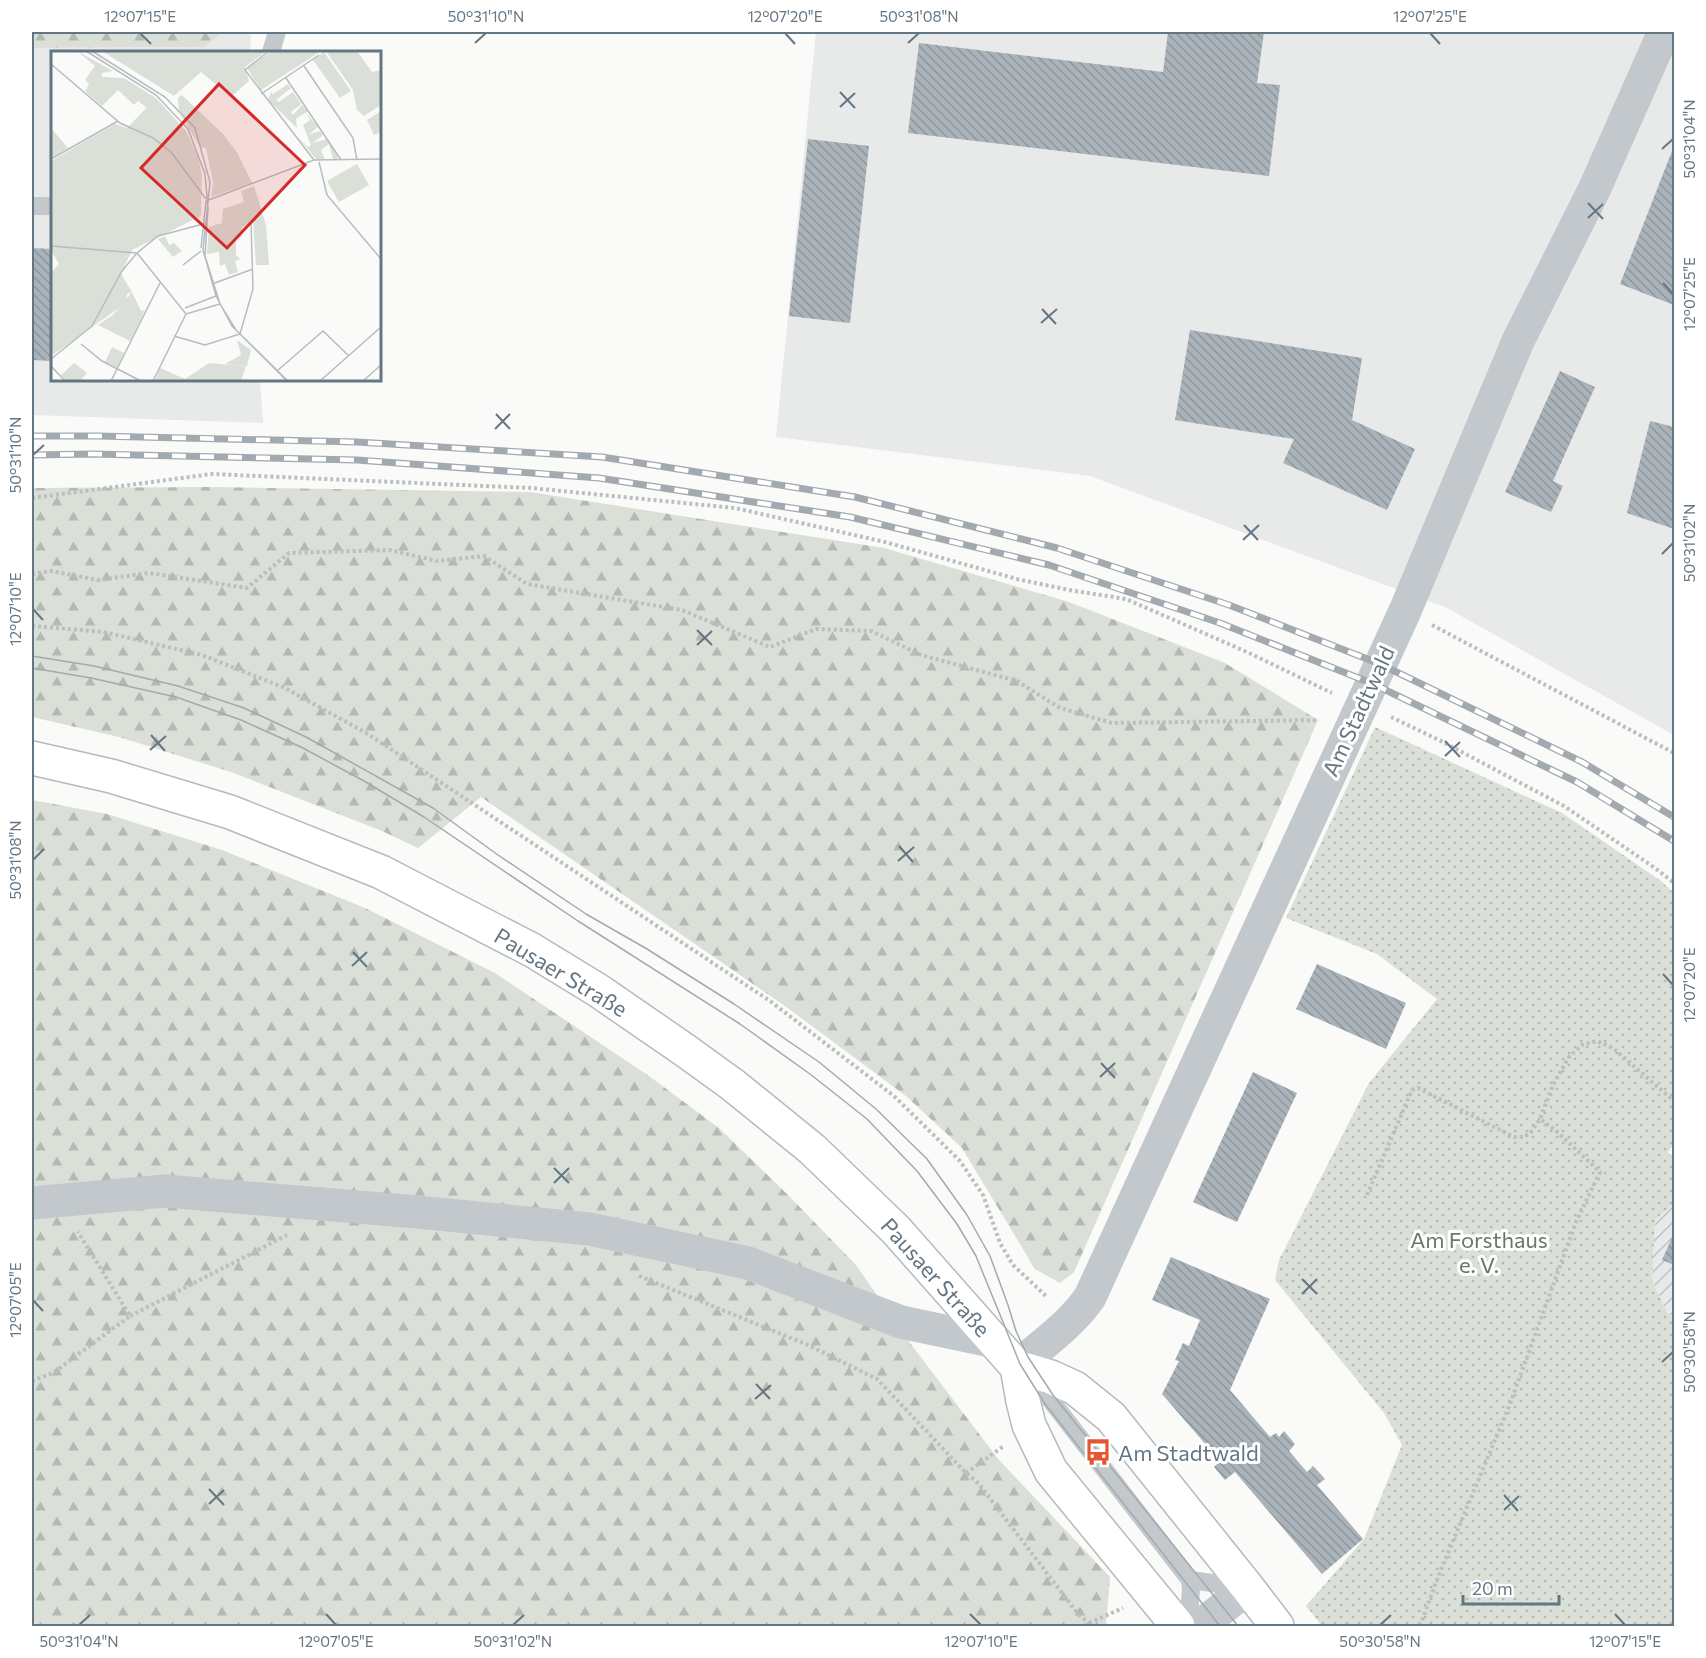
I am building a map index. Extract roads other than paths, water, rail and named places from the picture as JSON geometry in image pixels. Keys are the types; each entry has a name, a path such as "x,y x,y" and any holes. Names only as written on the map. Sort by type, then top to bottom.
{"main road":[{"name":"Pausaer Straße","path":"32,758 111,776 230,812 381,872 532,950 687,1051 812,1149 896,1230 1017,1367"},
{"path":"1178,1626 1051,1471 1029,1425 1017,1367 1051,1377 1075,1388 1111,1417 1277,1626"}],"street":[{"name":"Am Stadtwald","path":"1017,1367 1071,1319 1090,1297 1405,610 1518,341 1594,190 1664,32"},
{"name":"Pausaer Straße","path":"32,1203 165,1191 589,1229 748,1263 901,1322 996,1342"},
{"path":"1200,1626 1248,1588"}],"lane":[{"path":"271,51 277,32"},
{"path":"32,206 51,206"},
{"path":"1017,1367 1049,1398 1190,1580 1188,1626"},
{"path":"1190,1580 1248,1588"}],"tram line":[{"path":"32,656 94,666 178,686 244,708 306,737 433,808 586,914 734,1004 819,1062 876,1109 927,1159 967,1215 990,1256 1016,1331 1028,1357 1053,1395 1238,1626"},
{"path":"32,668 91,678 176,697 241,720 301,747 364,781 424,817 578,921 740,1024 810,1074 867,1119 917,1171 957,1224 976,1256 1020,1364 1045,1404 1220,1626"}],"railway":[{"path":"32,436 357,442 602,457 855,497 1057,548 1229,605 1380,664 1582,762 1674,817"},
{"path":"32,455 92,454 357,460 599,478 850,517 1049,565 1220,623 1371,683 1577,782 1674,841"}],"place":[{"name":"Am Stadtwald","path":"1098,1452"}],"park label":[{"name":"Am Forsthaus e. V.","path":"1479,1252"}]}
